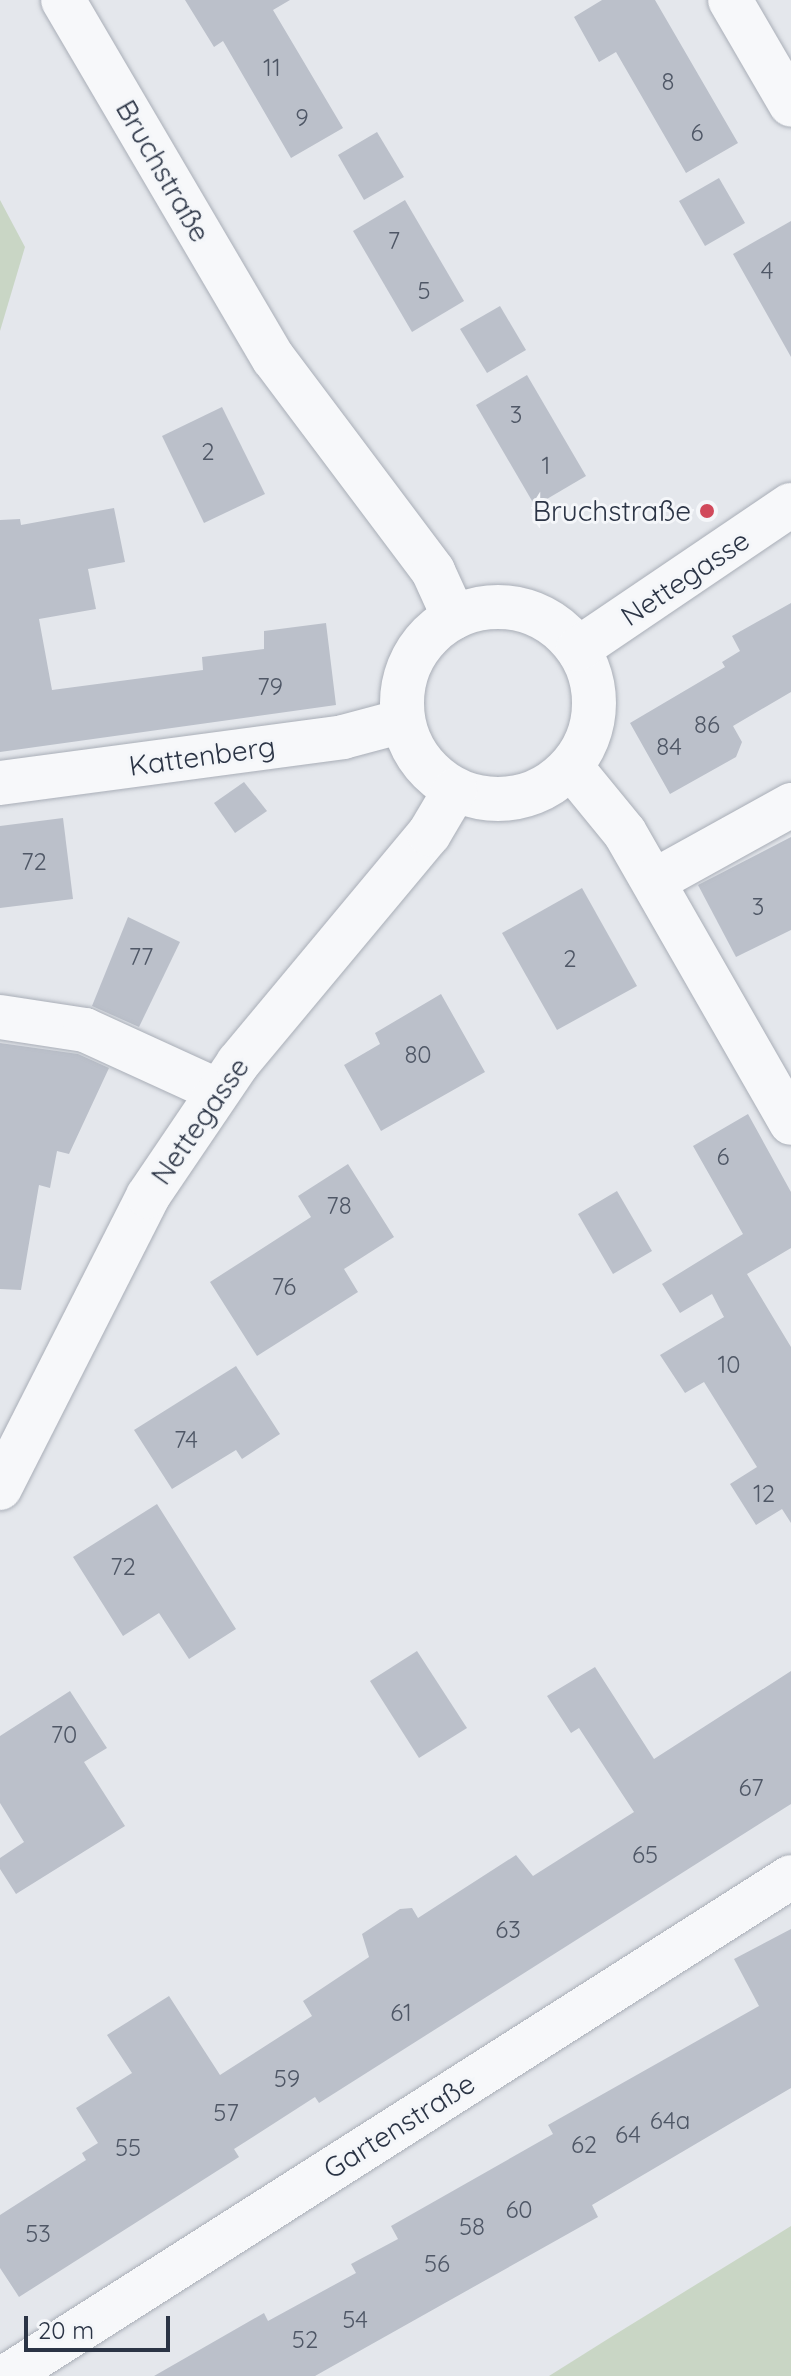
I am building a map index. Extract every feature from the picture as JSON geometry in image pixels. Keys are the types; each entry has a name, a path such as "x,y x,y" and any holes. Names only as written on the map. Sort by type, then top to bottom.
{"street":[{"name":"Bruchstraße","path":"63,0 274,359 433,571 454,617"},
{"path":"730,0 791,105"},
{"name":"Nettegasse","path":"578,649 791,505"},
{"path":"480,608 535,614 578,649 592,677 595,709 571,767 517,797 455,790 431,773 403,721 411,661 454,617 480,608"},
{"name":"Kattenberg","path":"0,783 343,737 403,721"},
{"path":"571,767 595,790 654,881 791,1123"},
{"name":"Nettegasse","path":"0,1488 148,1196 218,1091 429,834 455,790"},
{"path":"654,881 791,805"},
{"path":"0,1017 85,1030 218,1091"},
{"name":"Gartenstraße","path":"7,2376 791,1877"}],"green space":[{"path":"0,200 25,247 0,331"},
{"path":"791,2226 791,2376 549,2376 611,2337"}],"building":[{"path":"185,0 290,0 273,10 343,128 291,158 223,41 214,47"},
{"path":"602,0 655,0 738,143 686,173 616,52 599,62 574,17"},
{"path":"377,132 404,177 364,200 338,155"},
{"path":"719,178 745,223 705,246 679,201"},
{"path":"405,200 464,301 412,332 353,231"},
{"path":"791,221 791,357 733,254"},
{"path":"500,306 526,350 487,373 460,329"},
{"path":"527,375 586,476 535,506 476,405"},
{"path":"222,407 265,494 204,523 162,436"},
{"path":"114,508 125,562 88,569 96,609 39,619 52,690 203,670 202,657 264,649 264,631 326,623 336,705 0,752 0,520 20,519 21,525"},
{"path":"791,603 791,692 733,726 742,742 736,757 670,794 630,723 725,667 722,662 740,651 732,636"},
{"path":"244,782 267,811 235,833 214,803"},
{"path":"63,818 73,899 0,908 0,826"},
{"path":"791,837 791,930 736,957 698,885"},
{"path":"582,888 637,986 557,1030 502,933"},
{"path":"128,917 180,942 139,1027 92,1006"},
{"path":"441,994 485,1072 381,1131 344,1065 380,1044 375,1033"},
{"path":"0,1043 78,1054 109,1068 69,1154 57,1151 50,1188 39,1185 21,1290 0,1289"},
{"path":"748,1114 791,1192 791,1248 747,1274 791,1347 791,1523 782,1509 756,1525 730,1484 757,1467 704,1382 685,1393 660,1355 724,1317 712,1294 680,1313 662,1284 743,1234 693,1146"},
{"path":"348,1164 394,1237 344,1269 358,1292 257,1356 210,1282 311,1217 298,1196"},
{"path":"617,1191 652,1251 613,1274 578,1214"},
{"path":"236,1366 280,1434 242,1459 236,1450 172,1489 134,1430"},
{"path":"157,1504 236,1629 189,1659 159,1613 123,1636 73,1557"},
{"path":"417,1651 467,1728 419,1758 370,1681"},
{"path":"595,1667 654,1759 791,1671 791,1804 319,2103 315,2097 234,2149 239,2157 19,2297 0,2268 0,2215 86,2160 82,2153 98,2143 76,2108 132,2073 107,2035 169,1996 220,2075 312,2016 303,2001 369,1957 362,1934 400,1909 412,1908 418,1918 516,1855 533,1876 634,1812 579,1728 571,1733 547,1696"},
{"path":"70,1691 107,1748 84,1762 125,1826 16,1894 0,1869 0,1858 24,1842 0,1803 0,1736"},
{"path":"791,1929 791,2088 592,2205 598,2217 315,2376 154,2376 264,2313 268,2321 356,2273 351,2264 398,2239 391,2226 553,2134 548,2125 759,2006 734,1959"}],"place":[{"name":"Bruchstraße","path":"707,511"}]}
